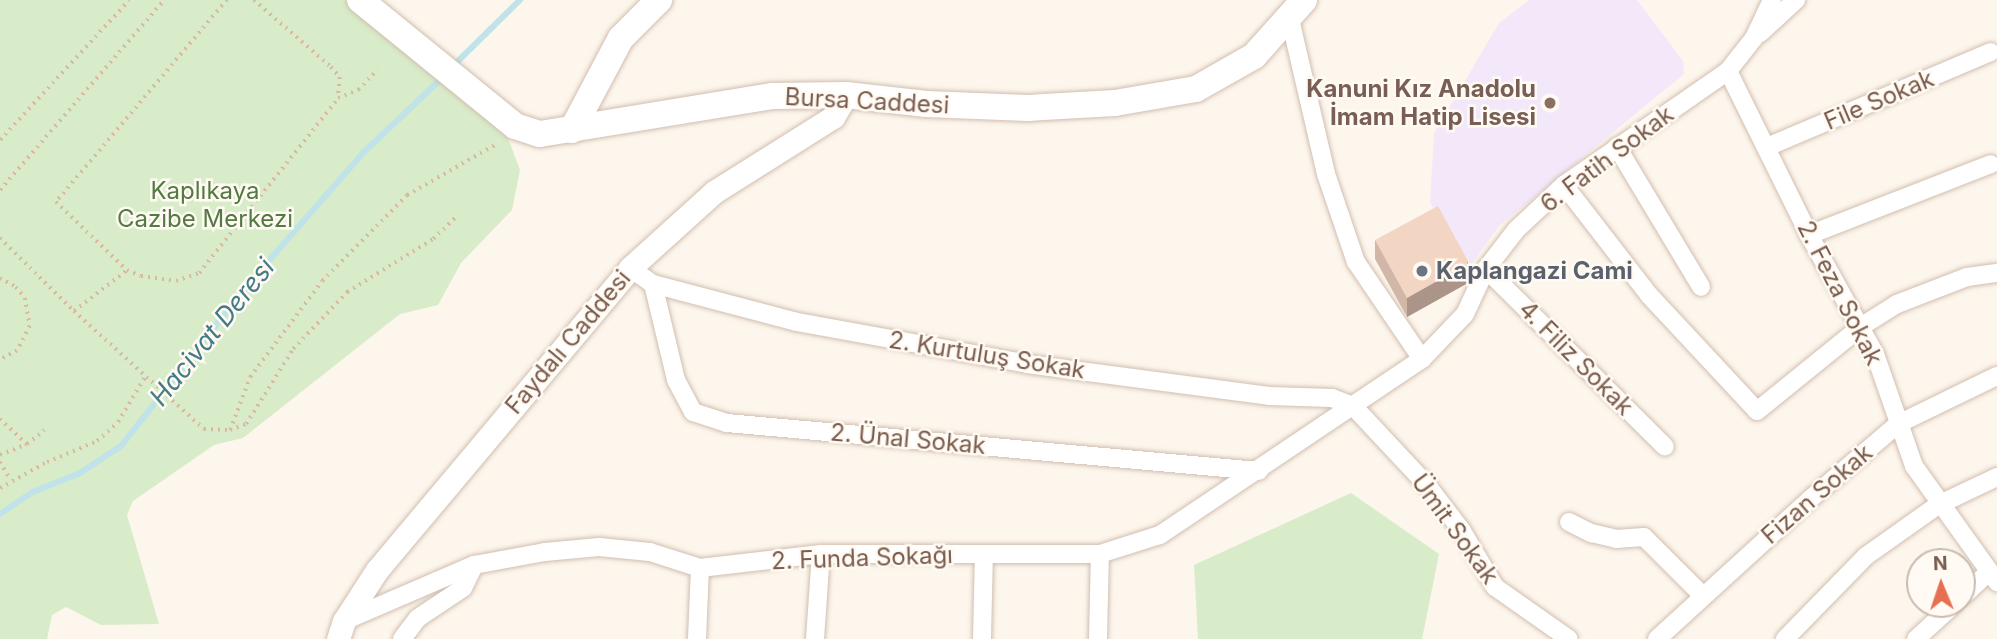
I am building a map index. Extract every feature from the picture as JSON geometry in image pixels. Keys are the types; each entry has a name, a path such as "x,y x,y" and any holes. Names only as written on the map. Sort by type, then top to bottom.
{"main road":[{"name":"Bursa Caddesi","path":"360,0 515,126 540,134 773,96 846,95 926,104 1028,108 1115,103 1196,89 1254,55 1297,9"},
{"path":"572,130 621,38 659,0"}],"street":[{"name":"6. Fatih Sokak","path":"1353,406 1422,359 1465,314 1486,269 1516,230 1564,185 1728,71 1754,38 1772,0"},
{"path":"1754,38 1796,0"},
{"path":"1297,9 1326,174 1356,262 1422,359"},
{"name":"File Sokak","path":"1767,147 1992,52"},
{"name":"2. Feza Sokak","path":"1728,71 1809,235 1862,326 1875,354 1914,466 1938,505 1993,577"},
{"name":"Faydalı Caddesi","path":"341,630 377,570 630,268 714,192 833,117 846,95"},
{"path":"1616,147 1701,287"},
{"path":"1809,235 1991,164"},
{"path":"1564,185 1649,295 1757,411 1862,326 1897,304 1956,281 1997,274"},
{"name":"2. Kurtuluş Sokak","path":"630,268 653,284 797,322 1027,364 1269,396 1332,398 1353,406"},
{"name":"4. Filiz Sokak","path":"1486,269 1665,447"},
{"name":"2. Ünal Sokak","path":"653,284 676,380 693,412 727,423 1259,471"},
{"name":"Fizan Sokak","path":"1657,639 1808,499 1898,424 1997,376"},
{"name":"2. Funda Sokağı","path":"341,630 474,565 545,552 599,547 650,552 700,568 821,554 1100,554 1160,535 1353,406"},
{"name":"Ümit Sokak","path":"1353,406 1426,484 1455,522 1495,587 1569,639"},
{"path":"1785,639 1866,556 1938,505 1997,477"},
{"path":"1569,522 1591,533 1616,539 1644,537 1703,596"},
{"path":"815,639 821,554"},
{"path":"982,639 984,554"},
{"path":"1098,639 1100,554"},
{"path":"402,639 418,618 463,589 474,565"},
{"path":"697,639 700,568"},
{"path":"1976,588 1993,577"},
{"path":"1916,639 1939,618"}],"path":[{"path":"0,140 129,0"},
{"path":"0,190 164,0"},
{"path":"227,0 55,202 127,270 141,276 176,281 199,273 338,98 358,90 377,70"},
{"path":"254,0 340,77 338,98"},
{"path":"230,430 250,376 322,281 407,195 495,145"},
{"path":"0,238 74,311 204,429 230,430 246,424 293,349 347,292 433,239 455,218"},
{"path":"74,311 127,270"},
{"path":"0,278 16,287 25,298 30,326 17,351 0,360"},
{"path":"0,488 11,480 97,441 118,422 146,375"},
{"path":"0,419 27,444"},
{"path":"0,455 27,444 44,430"},
{"path":"0,462 11,480"}],"shaded area":[{"name":"Kanuni Kız Anadolu İmam Hatip Lisesi","path":"1529,0 1637,0 1683,61 1684,74 1499,226 1471,265 1430,203 1434,133 1499,23"}],"green space":[{"name":"Kaplıkaya Cazibe Merkezi","path":"0,0 345,0 508,138 520,170 512,210 461,263 438,305 400,314 243,438 214,445 133,501 127,515 159,624 101,625 66,607 52,615 47,639 0,639"},
{"path":"1351,493 1439,554 1422,639 1198,639 1194,565"}],"building":[{"name":"Kaplangazi Cami","path":"1438,206 1468,261 1466,265 1407,298 1375,240"}],"waterway":[{"name":"Hacivat Deresi","path":"451,68 520,0"},
{"name":"Hacivat Deresi","path":"0,514 33,492 80,473 121,446 251,281 365,151 444,76"}],"place":[{"name":"Kanuni Kız Anadolu İmam Hatip Lisesi","path":"1550,103"},
{"name":"Kaplangazi Cami","path":"1422,271"}]}
